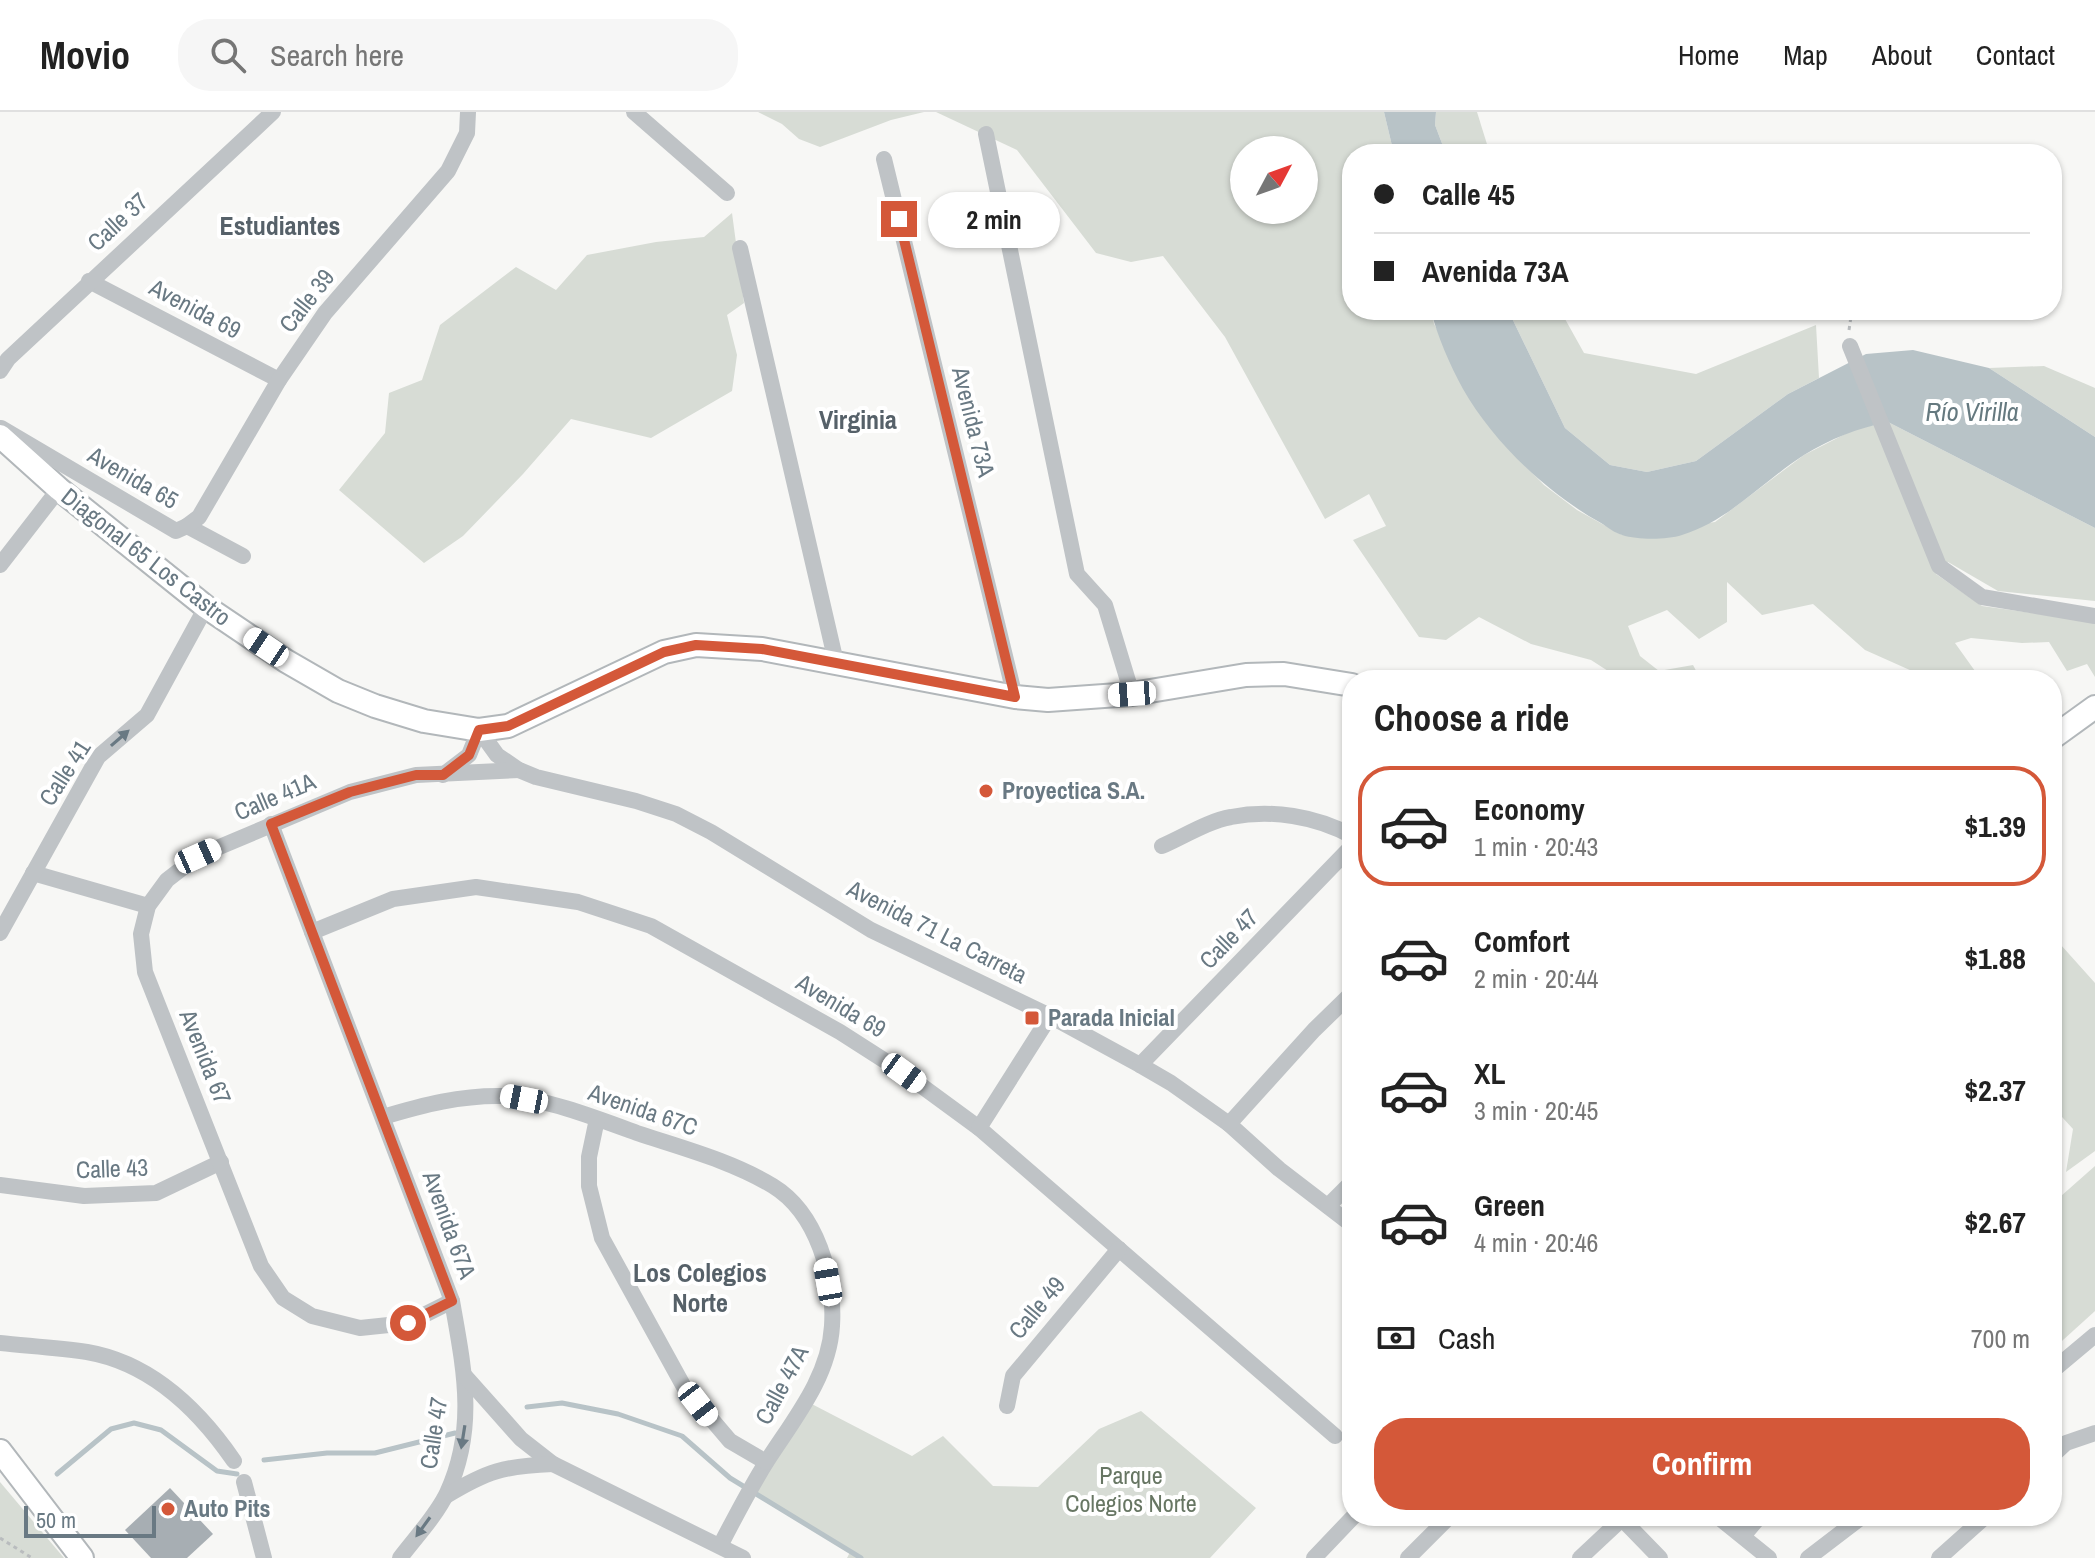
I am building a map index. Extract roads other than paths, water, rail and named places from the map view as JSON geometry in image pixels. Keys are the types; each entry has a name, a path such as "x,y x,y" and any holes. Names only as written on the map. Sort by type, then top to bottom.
{"main road":[{"name":"Diagonal 65 Los Castro","path":"0,436 59,489 206,607 286,661 338,691 375,706 424,721 479,730"},
{"path":"479,730 508,726 664,652 696,645 762,649 1015,697 1048,700 1132,694 1246,675 1284,674 1342,683"},
{"path":"2062,731 2095,707"},
{"path":"0,1451 82,1558"}],"street":[{"name":"Calle 37","path":"0,371 8,359 89,281 273,112"},
{"name":"Calle 39","path":"187,526 199,517 279,380 325,313 448,171 467,133 468,112"},
{"path":"634,112 727,193"},
{"path":"986,134 1077,574 1105,605 1132,694"},
{"name":"Avenida 73A","path":"884,159 1015,697"},
{"path":"740,248 836,662"},
{"name":"Avenida 69","path":"89,281 279,380"},
{"path":"1851,351 1939,566 1982,597 2095,616"},
{"name":"Avenida 65","path":"0,428 176,531 187,526 243,556"},
{"path":"0,565 59,489"},
{"name":"Calle 41","path":"0,933 98,757 147,715 206,607"},
{"path":"443,775 469,755 479,730"},
{"name":"Avenida 71 La Carreta","path":"479,730 497,755 519,770 676,814 711,832 871,930 1050,1016 1140,1065 1229,1124 1279,1169 1342,1217"},
{"name":"Calle 41A","path":"148,906 167,880 198,856 350,792 416,775 519,770"},
{"path":"1162,846 1229,817 1281,813 1342,830"},
{"name":"Avenida 67A","path":"271,824 452,1301 465,1376"},
{"name":"Calle 47","path":"1140,1065 1342,856"},
{"path":"33,873 148,906"},
{"name":"Avenida 69","path":"312,932 393,899 476,887 578,902 651,926 840,1032 904,1073 979,1128 1335,1436"},
{"name":"Avenida 67","path":"148,906 141,934 145,972 261,1266 283,1298 312,1316 360,1328 408,1323 452,1301"},
{"path":"1229,1124 1342,1003"},
{"path":"979,1128 1050,1016"},
{"name":"Avenida 67C","path":"383,1117 430,1103 473,1096 507,1096 597,1119 745,1171 776,1187 801,1212 814,1234"},
{"path":"597,1119 589,1157 589,1186 602,1238 684,1387 730,1441 766,1462"},
{"name":"Calle 43","path":"0,1185 84,1196 156,1193 221,1162"},
{"path":"1328,1206 1342,1192"},
{"name":"Calle 47A","path":"720,1546 766,1462 811,1392 828,1352 832,1299 825,1264 814,1234"},
{"name":"Calle 49","path":"1007,1406 1013,1376 1119,1249"},
{"path":"2062,1363 2095,1335"},
{"path":"0,1343 90,1353 128,1365 160,1383 195,1410 234,1461"},
{"path":"465,1376 521,1439 553,1464 743,1558"},
{"name":"Calle 47","path":"400,1558 446,1496 460,1458 465,1376"},
{"path":"2062,1447 2095,1433"},
{"name":"Calle 47","path":"446,1496 480,1475 515,1466 553,1464"},
{"path":"244,1482 264,1558"},
{"path":"1314,1558 1344,1526"},
{"path":"1408,1558 1440,1526"},
{"path":"1580,1558 1615,1526"},
{"path":"1631,1526 1660,1558"},
{"path":"1730,1526 1769,1558"},
{"path":"1743,1536 1752,1526"},
{"path":"1808,1558 1850,1526"},
{"path":"1939,1558 1975,1526"}],"water":[{"path":"1384,112 1436,112 1435,125 1442,144 1392,144"},
{"name":"Río Virilla","path":"1434,320 1513,320 1565,428 1610,465 1647,472 1696,461 1788,394 1866,354 1913,350 1989,368 2095,437 2095,528 1888,422 1844,435 1814,449 1731,510 1699,528 1660,539 1622,535 1561,497 1506,447 1475,409 1440,340"}],"waterway":[{"path":"527,1407 562,1403 618,1414 682,1436 730,1478 861,1558"},
{"path":"57,1474 111,1429 134,1423 161,1430 217,1471 237,1474"},
{"path":"264,1460 327,1453 375,1453 455,1433"}],"place":[{"name":"Proyectica S.A.","path":"986,791"},
{"name":"Parada Inicial","path":"1032,1018"},
{"name":"Auto Pits","path":"168,1509"}],"district":[{"name":"Estudiantes","path":"280,226"},
{"name":"Virginia","path":"858,420"},
{"name":"Los Colegios Norte","path":"700,1288"}],"park label":[{"name":"Parque Colegios Norte","path":"1131,1490"}]}
